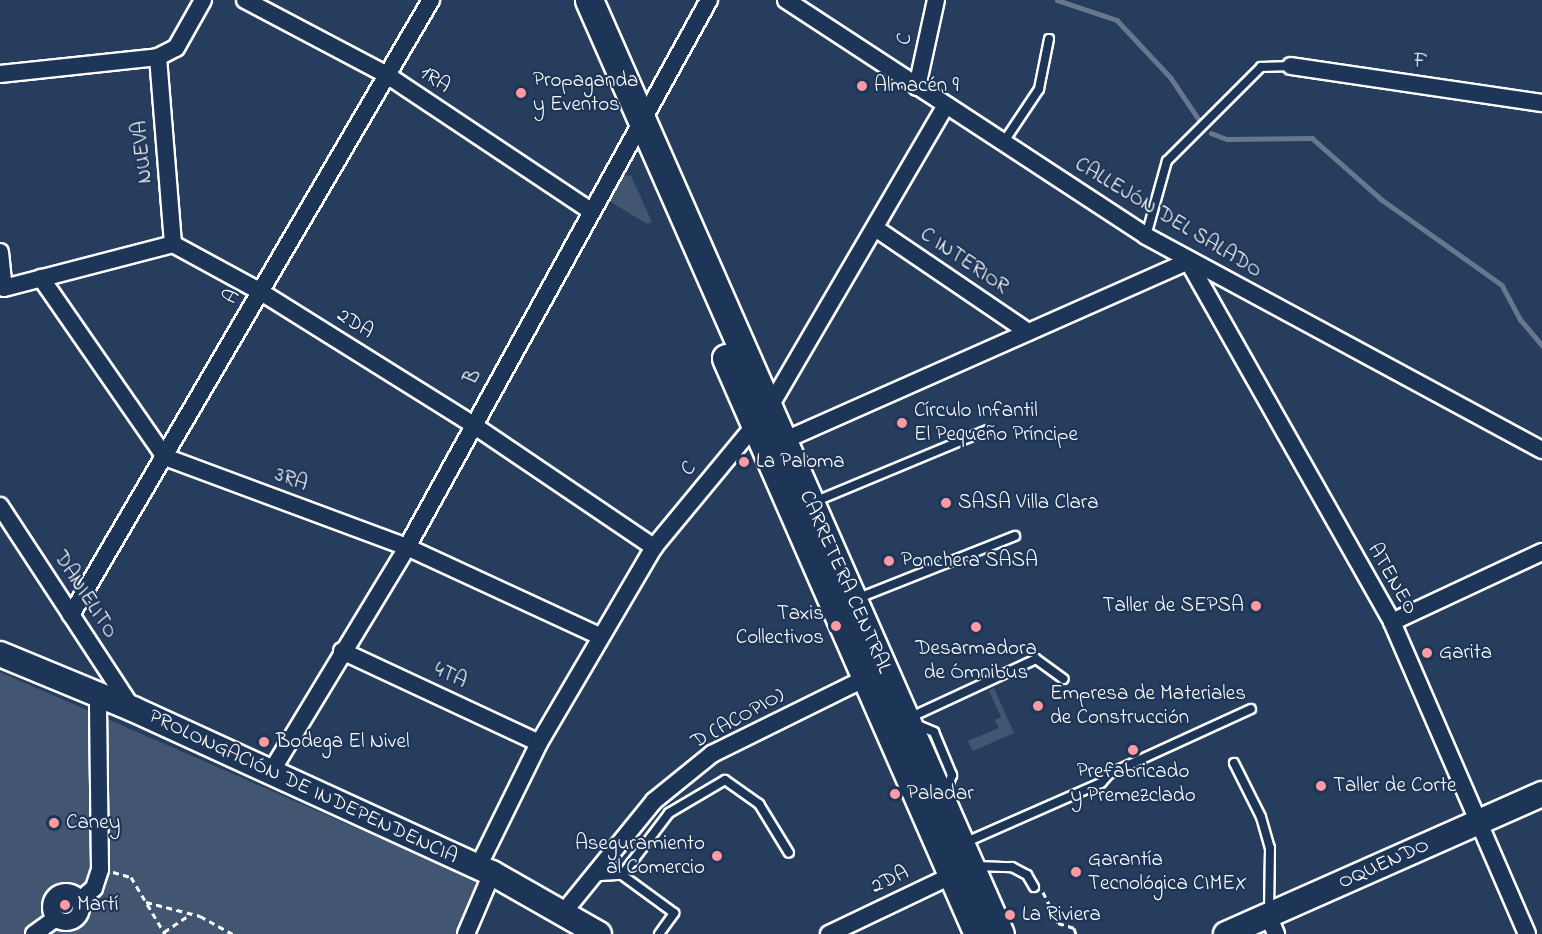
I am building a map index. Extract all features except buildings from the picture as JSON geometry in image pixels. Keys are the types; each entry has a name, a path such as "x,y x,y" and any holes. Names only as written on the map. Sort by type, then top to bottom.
{"main road":[{"name":"CARRETERA CENTRAL","path":"570,0 636,128 956,860 1000,934"},
{"name":"CARRETERA CENTRAL","path":"590,0 636,128"},
{"name":"CARRETERA CENTRAL","path":"768,430 811,504 844,604"},
{"name":"CARRETERA CENTRAL","path":"875,673 905,720 942,803 978,934"}],"street":[{"path":"0,74 158,57 176,48 203,0"},
{"name":"1RA","path":"245,0 387,75 591,211"},
{"name":"A","path":"71,615 430,0"},
{"name":"B","path":"271,772 342,651 407,547 472,424 709,0"},
{"name":"CALLEJÓN DEL SALADO","path":"786,0 1146,236 1188,261 1542,450"},
{"name":"C","path":"918,87 936,0"},
{"name":"NUEVA","path":"158,57 174,244"},
{"name":"F","path":"1291,66 1542,103"},
{"name":"C","path":"485,870 539,743 600,636 654,547 768,430 874,228 945,106"},
{"name":"C INTERIOR","path":"874,228 1028,332"},
{"path":"0,252 4,288 174,244"},
{"name":"2DA","path":"174,244 261,292 472,424 654,547"},
{"path":"768,430 1028,332 1188,261"},
{"name":"ATENEO","path":"1188,261 1392,622 1527,934"},
{"path":"41,278 165,457"},
{"name":"3RA","path":"165,457 407,547 600,636"},
{"name":"DANIELITO","path":"0,506 133,709"},
{"path":"1392,622 1542,552"},
{"name":"4TA","path":"342,651 539,743"},
{"name":"PROLONGACIÓN DE INDEPENDENCIA","path":"0,654 133,709 485,870 599,934"},
{"name":"D (ACOPIO)","path":"563,913 654,801 712,754 875,673"},
{"path":"34,934 56,918 65,921 75,919 80,911 79,901 94,888 100,869 98,694"},
{"name":"OQUENDO","path":"1226,934 1272,925 1479,822 1542,794"},
{"name":"2DA","path":"829,934 956,860"},
{"path":"466,934 485,870"}],"lane":[{"path":"1002,143 1039,89 1049,39"},
{"path":"1146,236 1167,161 1261,67 1291,66"},
{"path":"811,504 987,430"},
{"path":"844,604 1015,536"},
{"path":"905,720 1036,659 1064,679"},
{"path":"956,860 1101,783 1109,774 1251,709"},
{"path":"1234,763 1262,817 1270,848 1272,925"},
{"path":"622,875 669,813 725,780 759,804 789,853"},
{"path":"956,860 1012,867 1027,875 1034,887"},
{"path":"596,872 600,876 622,875 674,913 659,934"}],"path":[{"path":"100,869 131,877 165,933 189,915"},
{"path":"146,902 200,916 233,934"}],"shaded area":[{"path":"622,175 631,176 652,222 647,224 609,201"},
{"path":"0,672 480,882 456,934 0,934"},
{"path":"994,688 1014,733 973,751 968,741 999,728 995,720 1001,717 989,691"}],"waterway":[{"path":"1057,0 1117,20 1171,78 1198,118"},
{"path":"1211,133 1227,139 1312,138 1381,199 1502,285 1521,320 1542,345"}],"place":[{"name":"Almacén 9","path":"862,86"},
{"name":"Propaganda y Eventos","path":"521,93"},
{"name":"Círculo Infantil El Pequeño Príncipe","path":"902,423"},
{"name":"La Paloma","path":"744,462"},
{"name":"SASA Villa Clara","path":"946,503"},
{"name":"Ponchera SASA","path":"889,561"},
{"name":"Taller de SEPSA","path":"1256,606"},
{"name":"Taxis Collectivos","path":"836,626"},
{"name":"Desarmadora de Ómnibus","path":"976,627"},
{"name":"Garita","path":"1427,653"},
{"name":"Empresa de Materiales de Construcción","path":"1038,706"},
{"name":"Bodega El Nivel","path":"264,742"},
{"name":"Prefabricado y Premezclado","path":"1133,750"},
{"name":"Taller de Corte","path":"1321,786"},
{"name":"Paladar","path":"895,794"},
{"name":"Caney","path":"54,823"},
{"name":"Aseguramiento al Comercio","path":"717,856"},
{"name":"Garantía Tecnológica CIMEX","path":"1076,872"},
{"name":"Martí","path":"65,905"},
{"name":"La Riviera","path":"1010,915"}]}
